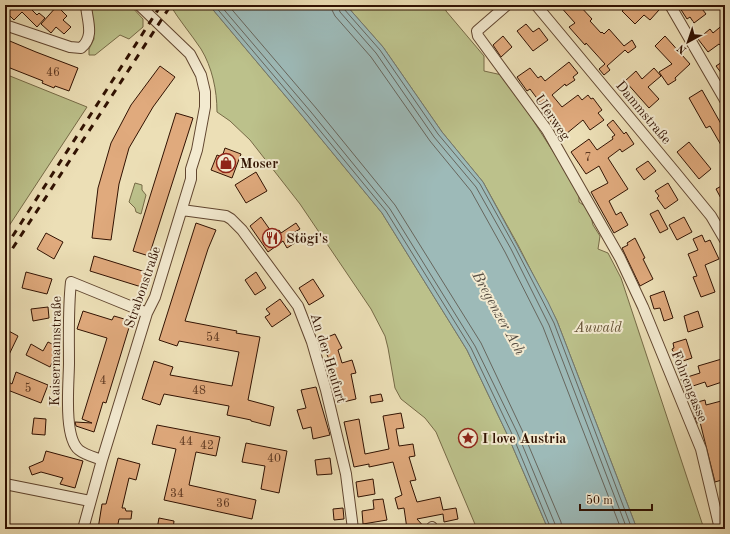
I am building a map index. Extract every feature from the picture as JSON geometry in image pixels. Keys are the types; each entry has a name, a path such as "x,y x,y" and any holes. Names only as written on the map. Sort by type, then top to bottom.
{"street":[{"path":"5,25 70,47 81,48 87,44 90,36 86,5"},
{"name":"Strabonstraße","path":"83,529 102,460 147,313 155,297 191,179 191,169 197,150 205,107 205,92 201,75 190,54 139,5"},
{"name":"Uferweg","path":"507,5 477,31 478,36 547,130 620,258"},
{"name":"Dammstraße","path":"536,5 711,216 725,240"},
{"path":"670,5 725,100"},
{"name":"An der Heufurt","path":"182,210 226,216 231,219 242,230 298,306 312,342 326,390 346,474 354,529"},
{"name":"Fohrengasse","path":"620,258 644,307 701,449 720,529"},
{"name":"Kaisermannstraße","path":"102,460 78,450 71,432 67,407 69,364 68,304 71,282 147,313"},
{"path":"5,484 90,501"}],"green space":[{"path":"90,5 130,5 143,19 143,27 129,39 120,35 95,55 89,55 89,49 94,39"},
{"path":"170,5 209,5 382,213 467,350 508,436 548,529 477,529 436,432 425,418 401,399 395,388 385,336 371,309 300,204 250,140 230,121 217,112 215,87 205,56"},
{"name":"Auwald","path":"346,5 445,5 446,11 484,56 484,71 502,75 529,114 579,192 579,202 589,209 593,225 600,236 598,249 608,253 621,278 704,529 637,529 557,321 518,245 483,182 442,132 383,47"},
{"path":"5,74 87,107 5,232"},
{"path":"135,183 142,185 142,190 146,195 141,214 136,212 135,208 129,202"}],"water":[{"name":"Bregenzer Ach","path":"209,5 346,5 383,47 442,132 483,182 548,302 557,321 637,529 548,529 508,436 467,350 382,213"}],"building":[{"path":"5,5 30,5 28,6 37,15 39,13 45,18 37,27 22,12 14,20 5,11"},
{"path":"559,5 579,5 592,19 590,21 601,33 602,32 604,34 609,29 624,46 632,40 636,47 628,53 625,50 607,66 610,70 604,75 599,69 605,64 569,27 575,23"},
{"path":"629,5 654,5 659,10 650,20 644,15 635,24 622,11"},
{"path":"678,5 699,5 706,14 694,23 690,17 687,19"},
{"path":"57,6 67,16 63,20 71,27 64,34 56,27 51,33 41,24"},
{"path":"725,23 725,41 708,52 698,39 710,29 713,33"},
{"path":"526,24 533,32 539,28 548,40 533,51 517,31"},
{"path":"503,36 512,47 501,57 493,45"},
{"path":"665,36 690,64 675,78 676,80 668,85 659,72 672,64 655,46"},
{"path":"5,39 78,68 69,91 55,86 54,88 42,83 43,81 5,66"},
{"path":"725,60 725,78 716,66"},
{"path":"569,62 578,73 573,77 575,80 566,86 565,84 552,95 562,107 578,95 582,100 588,95 591,99 593,98 602,110 598,113 604,120 590,130 583,120 566,134 562,128 560,130 557,125 555,127 548,118 547,119 541,111 545,109 530,89 527,91 517,77 530,68 538,78 541,76 545,81"},
{"path":"160,66 175,77 153,107 129,148 119,184 111,240 92,238 98,188 111,143 131,105"},
{"path":"654,68 661,76 648,87 659,99 649,108 625,81 636,71 642,79"},
{"path":"702,90 725,131 725,152 710,126 706,128 689,98"},
{"path":"176,113 193,118 149,256 133,251"},
{"path":"613,120 624,134 626,132 634,144 622,152 620,149 608,158 628,189 609,201 616,215 621,212 628,225 614,233 591,192 608,183 599,166 586,174 571,152 589,139 597,150 613,139 612,137 615,135 607,125"},
{"path":"689,142 711,169 699,179 677,152"},
{"name":"Moser","path":"225,148 241,154 232,178 211,170 217,155 222,157"},
{"path":"648,161 656,171 644,180 636,169"},
{"path":"256,172 267,191 246,203 235,185"},
{"path":"668,183 678,200 665,209 657,198 659,196 655,191"},
{"path":"725,184 725,206 716,189"},
{"path":"658,210 668,229 660,233 650,214"},
{"path":"261,217 273,234 279,230 281,233 296,223 300,229 293,233 298,241 287,248 283,241 268,252 250,226"},
{"path":"684,217 692,232 677,240 669,225"},
{"path":"196,223 216,230 208,249 185,321 260,337 248,400 274,407 270,426 227,415 229,406 164,394 160,405 142,399 154,361 173,367 170,375 232,386 239,352 179,341 177,346 159,340"},
{"path":"46,233 63,242 54,259 37,249"},
{"path":"702,235 705,242 710,240 719,259 705,265 715,292 701,297 693,277 697,276 688,254 698,250 693,239"},
{"path":"635,238 653,279 640,286 622,248 628,245 627,243"},
{"path":"94,256 152,274 148,289 90,271"},
{"path":"26,272 52,279 47,294 22,288"},
{"path":"256,272 266,288 255,295 245,280"},
{"path":"313,279 324,296 309,305 299,288"},
{"path":"664,291 673,318 664,321 660,308 654,309 650,296"},
{"path":"280,299 291,314 272,327 265,317 270,314 266,309"},
{"path":"48,307 49,318 33,321 31,309"},
{"path":"83,311 112,320 114,316 131,321 106,403 103,402 94,432 76,426 75,422 92,423 82,419 107,338 77,329"},
{"path":"698,311 703,327 688,332 684,316"},
{"path":"5,329 18,336 5,363"},
{"path":"335,334 342,348 338,350 342,363 352,360 356,373 351,374 356,399 339,403 335,388 337,387 329,359 320,340"},
{"path":"686,339 692,358 677,363 672,349 674,348 673,343"},
{"path":"48,342 60,348 50,367 26,355 31,344 43,351"},
{"path":"725,358 725,381 707,387 705,382 684,389 681,379 700,373 698,366"},
{"path":"16,372 48,385 41,403 5,389 5,380 12,384"},
{"path":"316,387 330,435 313,439 311,427 303,429 297,410 306,408 301,390"},
{"path":"381,394 383,401 371,403 370,396"},
{"path":"705,400 706,405 725,400 725,447 722,448 725,461 725,479 715,482 700,422 697,423 693,410 695,410 694,403"},
{"path":"401,413 404,428 396,429 399,446 413,444 415,456 409,457 416,480 410,481 417,502 440,497 443,510 456,508 458,519 444,522 443,514 417,519 426,529 407,529 404,508 398,509 395,498 402,495 393,462 369,467 369,464 354,467 344,422 359,419 365,454 389,449 383,416"},
{"path":"34,418 46,419 45,435 32,434"},
{"path":"157,425 220,437 216,456 196,452 189,485 256,500 252,519 164,500 176,449 152,444"},
{"path":"246,443 287,451 279,493 261,489 265,466 242,462"},
{"path":"46,451 83,461 75,488 60,484 63,478 41,472 32,475 29,467 43,461"},
{"path":"118,458 140,464 136,480 129,478 122,508 125,508 126,511 132,511 131,519 119,519 117,529 98,529 102,504 106,504"},
{"path":"330,458 332,474 317,475 315,460"},
{"path":"373,479 375,494 358,497 356,482"},
{"path":"383,499 387,520 363,524 362,511 374,509 373,500"},
{"path":"343,508 344,519 334,520 333,509"},
{"path":"159,518 174,521 173,529 157,529"}],"railway":[{"path":"5,248 161,5"},
{"path":"5,260 171,5"}],"place":[{"name":"Moser","path":"226,163"},
{"name":"Stögi's","path":"272,238"},
{"name":"I love Austria","path":"468,438"}]}
